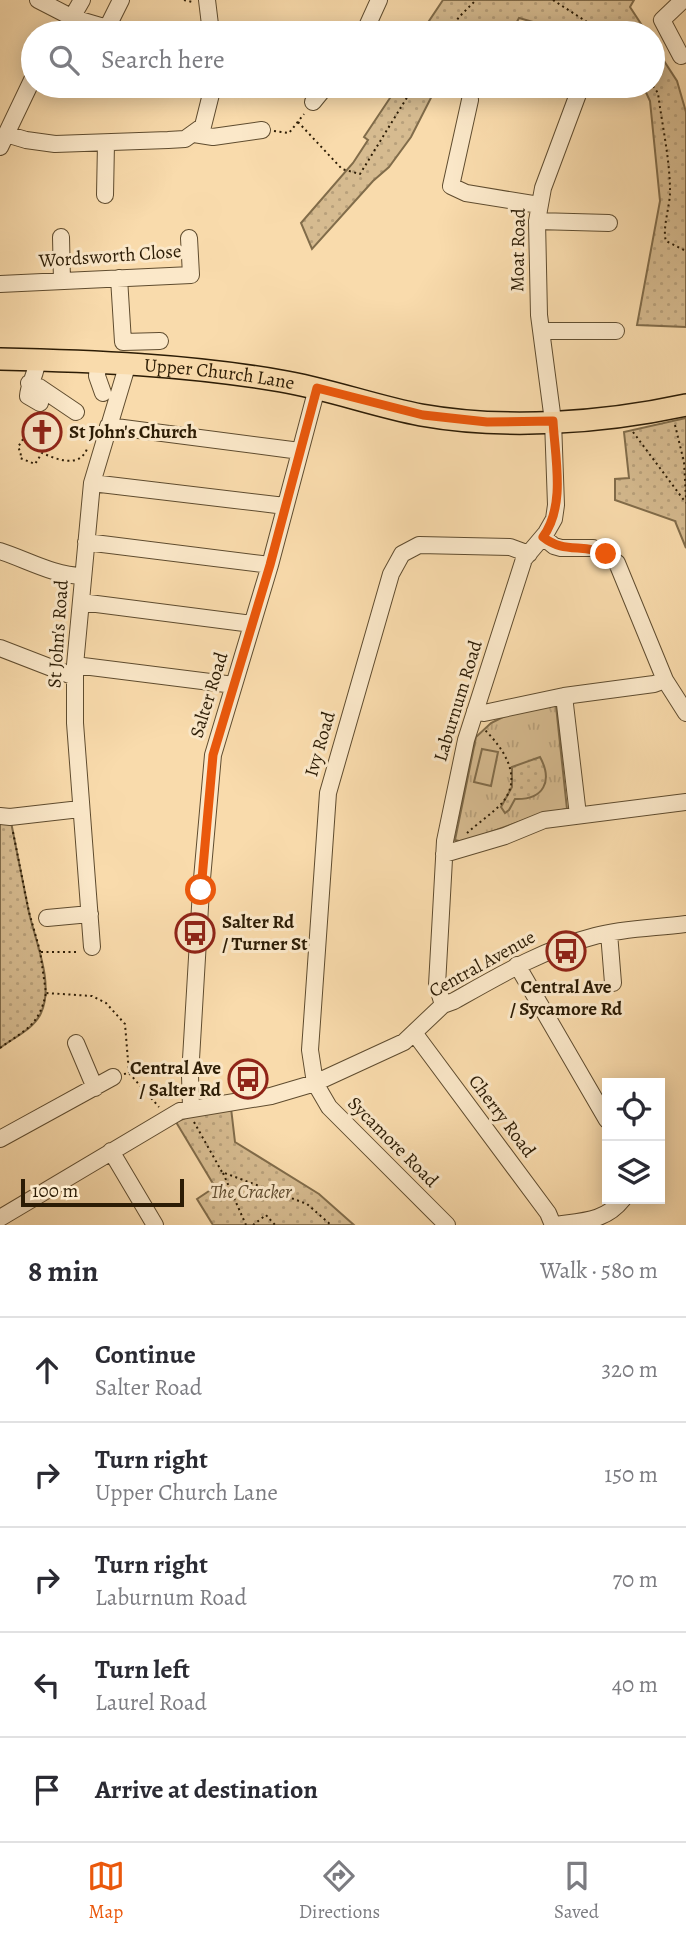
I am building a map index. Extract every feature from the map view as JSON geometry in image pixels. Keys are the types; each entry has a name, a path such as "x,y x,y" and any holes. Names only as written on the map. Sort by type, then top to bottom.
{"main road":[{"name":"Upper Church Lane","path":"0,359 128,363 281,381 423,415 487,422 553,421 679,411"}],"street":[{"path":"38,0 83,21"},
{"path":"71,21 82,0"},
{"path":"110,21 121,0"},
{"path":"207,0 210,21"},
{"path":"369,21 379,0"},
{"path":"663,21 683,0"},
{"path":"665,26 681,56"},
{"path":"23,98 3,140 55,144 185,139 203,126 210,98"},
{"path":"313,102 316,98"},
{"name":"Moat Road","path":"553,421 541,331 538,213 543,188 577,98"},
{"path":"470,100 451,186 466,193 538,213 609,223"},
{"path":"194,134 213,137 262,130"},
{"path":"105,195 106,143"},
{"path":"61,237 62,281"},
{"name":"Wordsworth Close","path":"0,284 191,275 189,238"},
{"path":"119,278 123,342 160,341"},
{"path":"541,331 616,331"},
{"path":"37,360 37,368 29,383 28,396 39,408"},
{"path":"98,362 97,376 103,393"},
{"name":"St John's Road","path":"92,947 80,809 75,671 88,488 128,363"},
{"path":"29,383 76,412"},
{"name":"Salter Road","path":"191,1107 190,1076 213,755 270,565 317,388"},
{"name":"Laburnum Road","path":"443,1005 437,985 453,797 522,566 554,519 556,505 553,421"},
{"path":"108,426 300,451"},
{"path":"88,488 285,506"},
{"path":"543,537 561,548 593,548 617,563 665,680 686,713"},
{"path":"86,542 270,565"},
{"name":"Ivy Road","path":"315,1083 310,1050 328,793 391,574 402,554 419,545 510,547 529,554"},
{"path":"0,551 45,570 83,576"},
{"path":"81,602 252,624"},
{"path":"0,648 75,671 234,685"},
{"path":"480,712 665,680"},
{"path":"564,696 578,815"},
{"path":"450,853 544,820 686,802"},
{"path":"5,817 80,809"},
{"path":"47,918 90,914"},
{"name":"Central Avenue","path":"0,1218 172,1115 191,1107 271,1096 315,1083 404,1042 443,1005 517,964 556,948 609,933 686,924"},
{"path":"609,933 613,983"},
{"path":"517,964 602,1111"},
{"name":"Cherry Road","path":"415,1034 548,1213 554,1225"},
{"path":"76,1043 95,1088"},
{"path":"0,1139 121,1075"},
{"name":"Sycamore Road","path":"315,1083 328,1107 447,1225"},
{"path":"111,1150 155,1225"},
{"path":"554,1225 593,1220 612,1212 619,1204"}],"path":[{"path":"456,21 476,0"},
{"path":"553,0 585,21"},
{"path":"262,130 289,133 298,122 342,169 359,174 406,98"},
{"path":"659,98 670,189 664,234 666,241 686,251"},
{"path":"39,408 18,447 20,458 35,464 42,453 75,461 81,459 87,449"},
{"path":"679,411 686,498"},
{"path":"628,425 686,503"},
{"path":"450,853 456,843 501,804 510,787 511,768 506,755 480,725 480,712"},
{"path":"0,1048 36,1022 46,993 40,951 5,817"},
{"path":"40,951 90,952 92,947"},
{"path":"46,993 92,996 106,1003 125,1024 121,1075 176,1118 192,1118 222,1172 246,1225"},
{"path":"222,1172 307,1204 331,1225"},
{"path":"253,1225 266,1215 275,1225"}],"green space":[{"path":"443,0 634,0 630,7 639,21 530,21 519,18 517,21 429,21"},
{"path":"665,62 677,81 686,112 686,327 637,325 660,201 649,98 665,98"},
{"path":"390,98 431,98 411,137 389,167 312,249 301,223 353,163 368,140 364,137"},
{"path":"686,418 686,548 675,521 615,500 615,479 629,478 624,432"},
{"path":"545,705 556,706 567,809 541,814 463,842 455,840 476,737 491,723 505,716"},
{"path":"482,749 498,752 491,786 474,782"},
{"path":"540,757 546,774 543,787 533,796 515,799 505,813 501,807 512,787 512,767"},
{"path":"0,822 11,822 46,988 45,1001 38,1019 0,1048"},
{"name":"The Cracker","path":"231,1108 235,1142 319,1194 354,1225 213,1225 197,1199 215,1187 176,1122 197,1113"}],"place":[{"name":"St John's Church","path":"42,432"},
{"name":"Salter Rd / Turner St","path":"195,933"},
{"name":"Central Ave / Sycamore Rd","path":"566,951"},
{"name":"Central Ave / Salter Rd","path":"248,1079"}],"route":[{"path":"201,890 213,755 270,565 317,388 423,415 487,422 553,421 556,505 554,519 543,537 561,548 593,548 606,554"}]}
